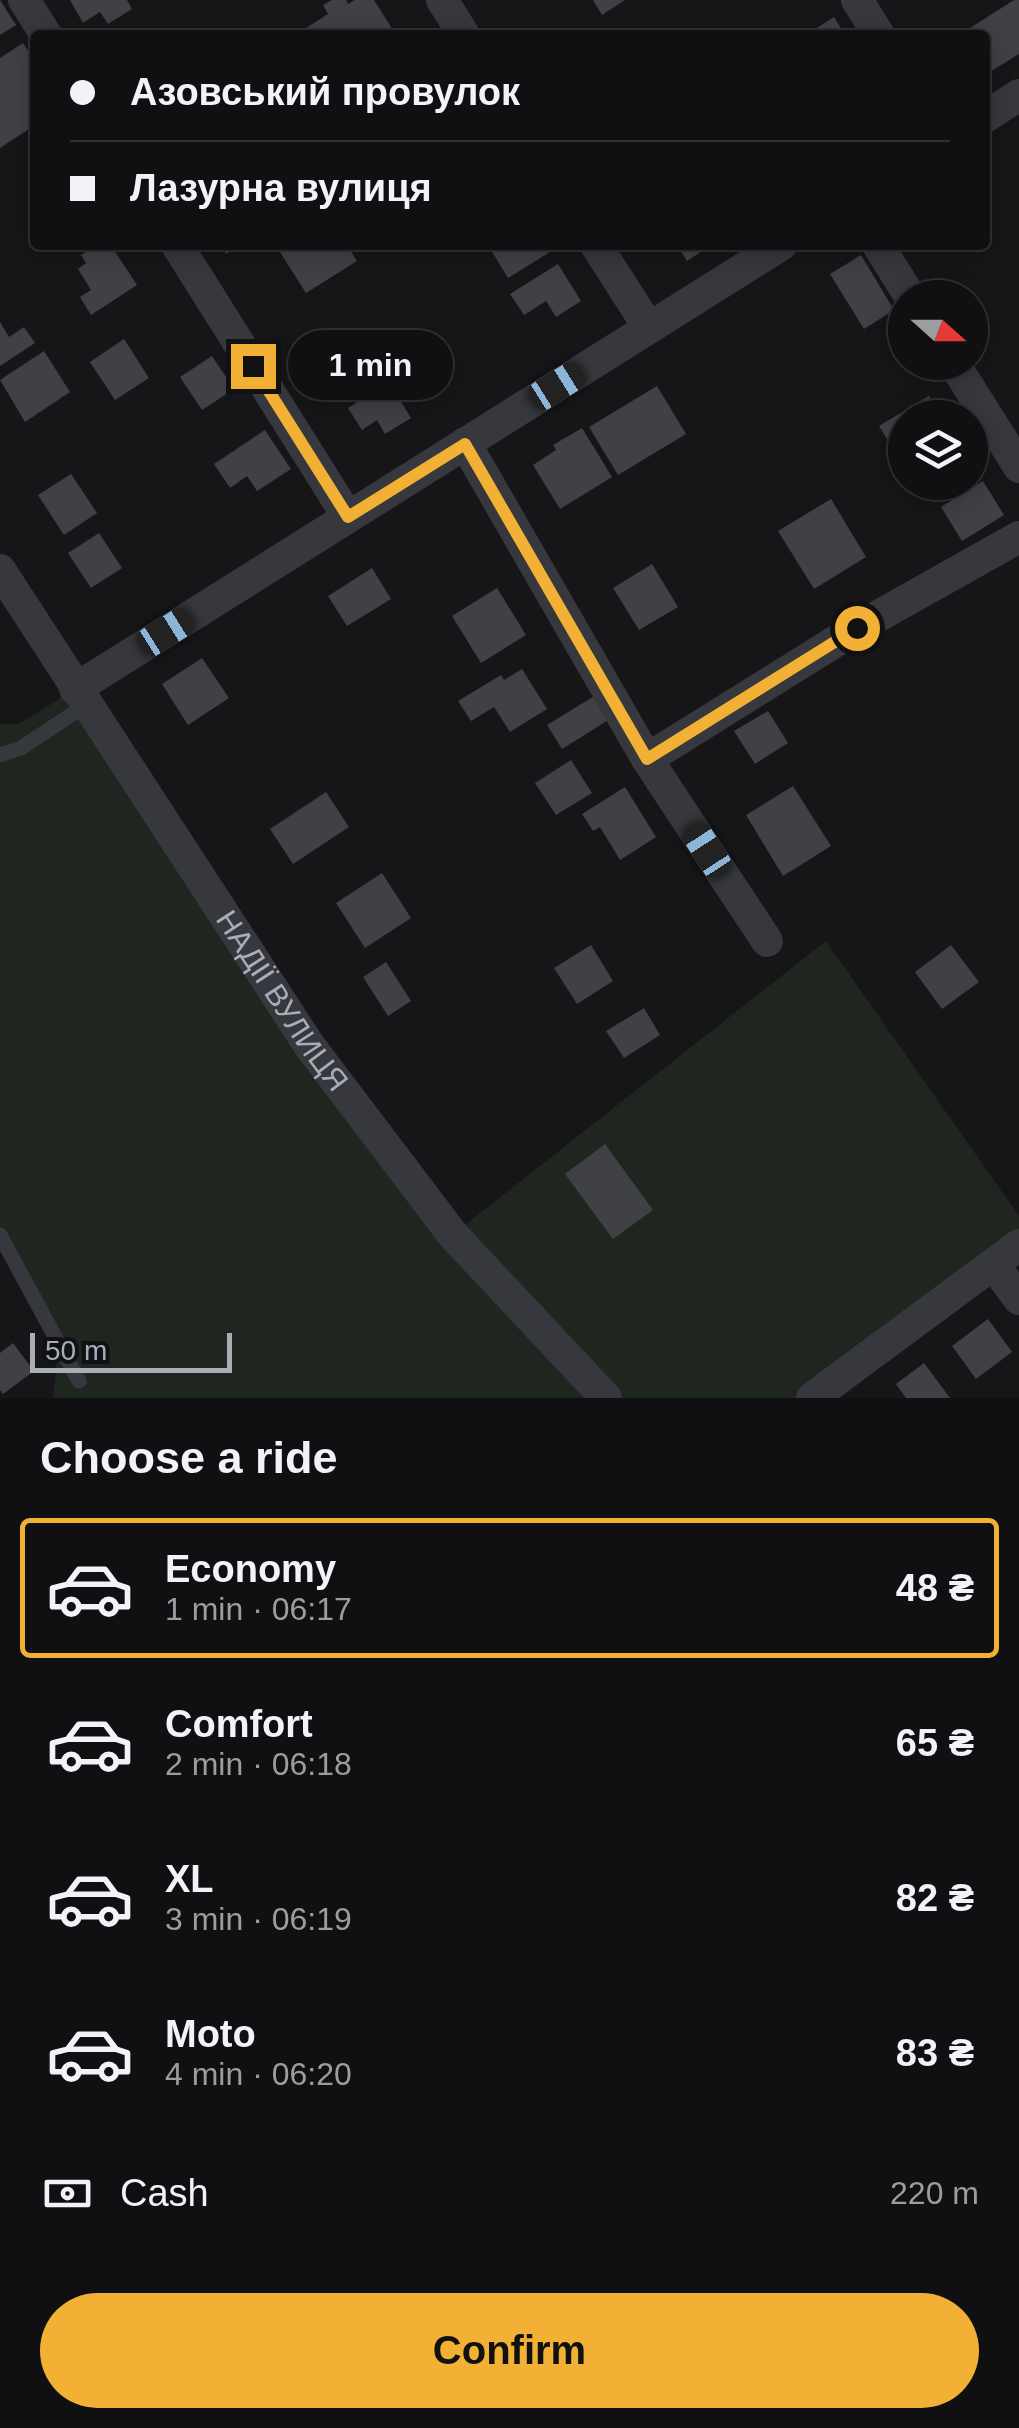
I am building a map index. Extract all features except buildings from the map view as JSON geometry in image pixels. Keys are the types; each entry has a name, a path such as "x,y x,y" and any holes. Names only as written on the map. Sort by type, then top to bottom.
{"street":[{"path":"24,0 43,30"},
{"path":"442,0 461,30"},
{"path":"857,0 876,30"},
{"path":"990,113 1019,95"},
{"path":"180,250 348,517"},
{"path":"599,250 648,328"},
{"path":"80,697 348,517 773,250"},
{"path":"881,250 900,280"},
{"path":"963,380 1019,467"},
{"path":"465,444 647,759 767,940"},
{"path":"647,759 857,628 1019,537"},
{"name":"НАДІЇ ВУЛИЦЯ","path":"0,570 308,1045 453,1236 606,1398"},
{"path":"812,1398 1006,1254 1019,1300"}],"lane":[{"path":"0,755 21,748 80,697"},
{"path":"0,1234 79,1382"}],"shaded area":[{"path":"75,689 452,1235 826,941 1019,1216 1019,1245 812,1398 53,1398 58,1353 0,1247 0,724 19,724"}],"route":[{"path":"253,366 348,517 465,444 647,759 857,628"}]}
